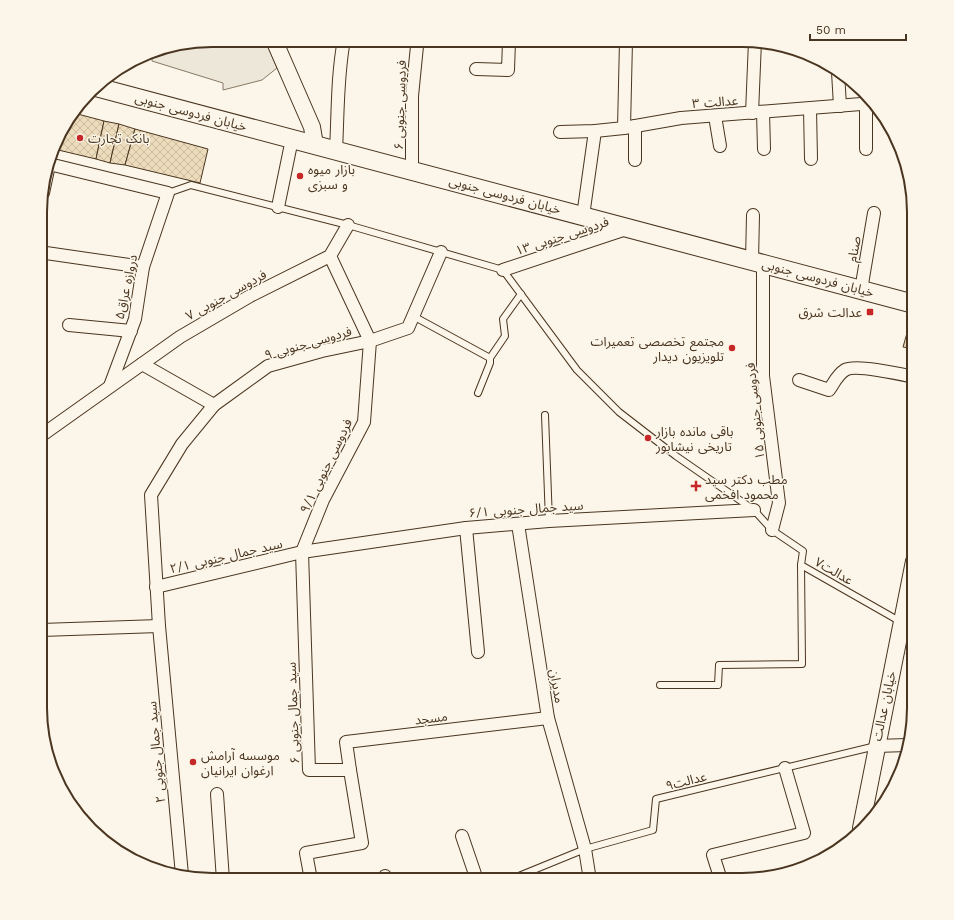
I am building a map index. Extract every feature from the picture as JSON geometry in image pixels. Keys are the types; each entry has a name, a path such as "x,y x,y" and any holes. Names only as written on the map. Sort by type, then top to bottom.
{"main road":[{"path":"277,47 312,127 315,145"},
{"name":"خیابان فردوسی جنوبی","path":"103,88 907,302"},
{"name":"خیابان عدالت","path":"862,821 876,746 907,629"}],"street":[{"path":"336,150 337,113 343,47"},
{"name":"فردوسی جنوبی ۶","path":"412,171 412,96 417,47"},
{"path":"476,69 508,70 509,47"},
{"path":"626,47 630,127 635,160"},
{"path":"755,47 758,113 764,149"},
{"path":"838,78 840,106"},
{"name":"عدالت ۳","path":"560,132 595,131 630,127 680,118 866,103"},
{"path":"810,108 811,159"},
{"path":"866,148 870,108"},
{"path":"715,116 720,146"},
{"path":"583,216 595,131"},
{"path":"278,207 292,139"},
{"path":"54,165 168,193"},
{"name":"دروازه عراق۵","path":"110,386 135,319 142,267 168,193"},
{"name":"صنام","path":"861,290 874,213"},
{"name":"فردوسی جنوبی ۱۵","path":"753,215 758,263 763,376 779,502 772,530"},
{"path":"348,225 330,256 370,341"},
{"name":"فردوسی جنوبی ۱۳","path":"503,270 629,228"},
{"name":"فردوسی جنوبی ۹","path":"159,626 151,494 182,444 214,405 268,366 322,351 370,341 408,328 441,252"},
{"path":"47,253 142,267"},
{"name":"فردوسی جنوبی ۷","path":"47,431 180,337 250,296 330,256"},
{"path":"69,325 131,331"},
{"name":"فردوسی جنوبی ۹/۱","path":"302,552 323,500 364,422 370,341"},
{"path":"142,364 214,405"},
{"path":"799,380 829,390 839,375 846,369 864,368 907,376"},
{"name":"سید جمال جنوبی ۶/۱","path":"302,552 466,528 549,521 754,510"},
{"name":"مدیران","path":"518,524 548,718 585,849 589,873"},
{"path":"466,528 478,652"},
{"name":"سید جمال جنوبی ۲/۱","path":"156,587 302,552"},
{"name":"سید جمال جنوبی ۶","path":"302,552 309,770 350,770"},
{"path":"47,630 159,626"},
{"name":"سید جمال جنوبی ۲","path":"159,626 182,870"},
{"name":"مسجد","path":"350,770 346,742 548,718"},
{"path":"876,746 903,745"},
{"path":"718,873 712,855 804,832 785,768"},
{"path":"310,873 306,853 362,843 350,770"},
{"path":"217,794 223,873"},
{"path":"462,836 474,873"}],"lane":[{"path":"168,193 191,185 348,225 503,270"},
{"name":"عدالت۷","path":"503,270 577,370 619,412 676,456 754,510 772,530 803,551 801,565 907,624"},
{"path":"478,393 490,363 490,358 505,336 503,319 521,294"},
{"path":"413,316 490,358"},
{"path":"545,415 549,521"},
{"path":"660,685 718,685 718,665 802,664 801,565"},
{"name":"عدالت۹","path":"526,873 585,849 653,830 656,799 876,746"}],"shaded area":[{"path":"268,47 277,68 262,80 223,90 223,83 152,61 152,59 159,56 191,48"}],"building":[{"name":"بانک تجارت","path":"79,114 104,121 96,159 59,150 64,139"},
{"path":"104,121 119,124 110,163 96,159"},
{"path":"119,124 135,129 125,165 110,163"},
{"path":"135,129 208,149 200,183 125,165"},
{"path":"907,333 907,348 903,347"}],"place":[{"name":"بانک تجارت","path":"80,138"},
{"name":"بازار میوه و سبزی","path":"300,176"},
{"name":"عدالت شرق","path":"870,312"},
{"name":"مجتمع تخصصی تعمیرات تلویزیون دیدار","path":"732,348"},
{"name":"باقی مانده بازار تاریخی نیشابور","path":"648,438"},
{"name":"مطب دکتر سید محمود افخمی","path":"696,486"},
{"name":"موسسه آرامش ارغوان ایرانیان","path":"193,762"}]}
